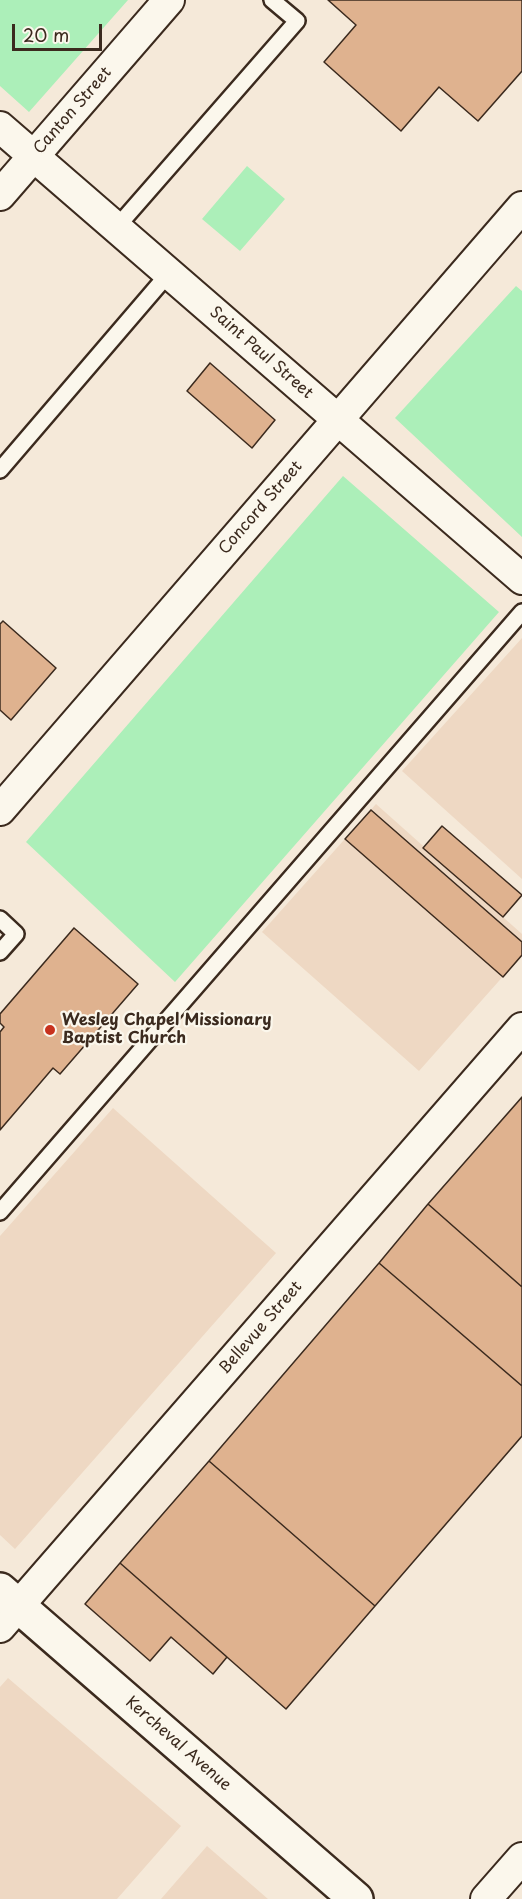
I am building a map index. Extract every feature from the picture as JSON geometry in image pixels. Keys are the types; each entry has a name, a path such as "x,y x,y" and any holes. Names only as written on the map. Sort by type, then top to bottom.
{"street":[{"name":"Canton Street","path":"0,195 169,0"},
{"name":"Saint Paul Street","path":"0,127 522,579"},
{"name":"Concord Street","path":"0,810 522,207"},
{"name":"Bellevue Street","path":"6,1608 522,1028"},
{"name":"Kercheval Avenue","path":"6,1608 356,1899"},
{"path":"486,1899 522,1858"}],"lane":[{"path":"116,228 297,21 272,0"},
{"path":"0,471 169,273"},
{"path":"0,1212 522,612"},
{"path":"0,920 16,934 0,952"}],"shaded area":[{"path":"522,638 522,879 402,771"},
{"path":"376,804 522,934 522,955 419,1071 262,932"},
{"path":"113,1108 276,1253 15,1549 0,1535 0,1236"},
{"path":"8,1678 181,1826 117,1899 0,1899 0,1687"},
{"path":"207,1846 268,1899 161,1899"}],"green space":[{"path":"0,0 128,0 29,112 0,86"},
{"path":"247,166 285,199 240,251 202,219"},
{"path":"516,286 522,291 522,537 395,418"},
{"path":"343,476 499,612 175,982 26,842"}],"building":[{"path":"328,0 522,0 522,71 478,121 439,87 401,131 324,62 356,25"},
{"path":"210,363 275,420 252,448 187,391"},
{"path":"3,621 56,668 11,720 0,710 0,624"},
{"path":"371,810 522,942 522,955 503,977 345,839"},
{"path":"442,826 522,895 503,917 423,848"},
{"name":"Wesley Chapel Missionary Baptist Church","path":"74,928 138,984 60,1074 53,1068 0,1130 0,1032 4,1027 0,1023 0,1014"},
{"path":"522,1097 522,1287 428,1204"},
{"path":"428,1204 522,1287 522,1386 379,1263"},
{"path":"379,1263 522,1386 522,1436 375,1606 209,1461"},
{"path":"209,1461 375,1606 286,1709 120,1563"},
{"path":"120,1563 227,1657 213,1674 171,1637 150,1661 85,1604"}],"place":[{"name":"Wesley Chapel Missionary Baptist Church","path":"50,1030"}]}
